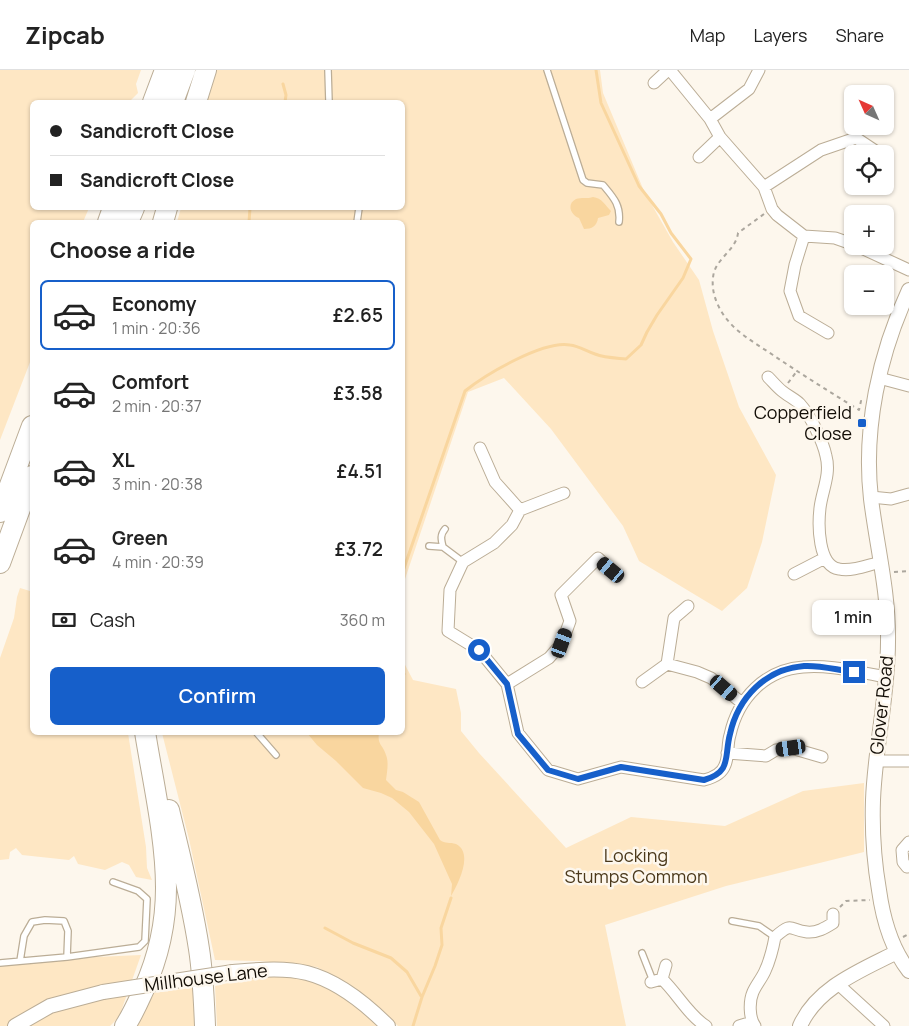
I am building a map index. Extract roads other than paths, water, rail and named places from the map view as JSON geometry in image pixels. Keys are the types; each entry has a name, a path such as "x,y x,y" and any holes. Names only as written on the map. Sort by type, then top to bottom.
{"highway":[{"path":"154,100 165,70"},
{"path":"174,100 185,70"},
{"path":"197,100 206,70"},
{"path":"0,512 30,431"},
{"path":"0,563 30,481"},
{"path":"125,1026 153,969 162,933 166,889 163,848 145,735"},
{"path":"153,735 198,940 204,988 205,1026"}],"street":[{"path":"654,83 669,70 710,119 720,137 764,187 772,209 777,215 804,236 835,238 844,241"},
{"path":"710,119 749,89 759,70"},
{"path":"764,187 821,150 850,135"},
{"path":"859,135 870,145"},
{"path":"699,157 720,137"},
{"path":"804,236 795,265 790,291 798,316 828,333"},
{"path":"876,255 909,270"},
{"name":"Glover Road","path":"909,290 891,335 879,378 874,402 869,456 871,498 888,624 887,677 873,799 875,868 887,926 897,952 909,971"},
{"path":"768,377 806,412 826,456 828,468 819,518 824,558 828,563 839,569 881,568"},
{"path":"879,378 909,386"},
{"path":"480,448 495,482 520,510"},
{"path":"564,493 520,510 512,525 494,543 463,562 450,590 448,631 479,650 507,684 518,734 548,770 578,779 621,767 704,780 714,777 726,765 730,734 742,703 762,681 787,669 804,666 887,677"},
{"path":"871,498 891,499 909,494"},
{"path":"507,684 548,658 562,643 570,621 561,595 598,558 611,570"},
{"path":"794,574 824,558"},
{"path":"642,682 667,664 674,618 688,606"},
{"path":"667,664 698,672 711,678 742,703"},
{"path":"727,753 766,756 776,750 791,748 822,757"},
{"path":"877,761 909,761"},
{"path":"902,845 903,862 907,867"},
{"path":"739,1026 754,1024 750,1006 752,993 765,972 772,953 775,937 783,929 793,927 806,932 819,931 833,924 834,914"},
{"path":"800,1026 813,1006 825,993 897,952"},
{"path":"666,966 655,981 675,991 698,1024"},
{"name":"Millhouse Lane","path":"14,1026 50,1006 104,992 233,972 280,970 307,973 345,990 388,1026"},
{"path":"838,984 884,1026"}],"lane":[{"path":"328,70 329,100"},
{"path":"547,70 582,180 587,183 602,185 610,194 617,203 620,212 618,222"},
{"path":"443,547 441,534 445,529"},
{"path":"429,546 443,547 463,562"},
{"path":"258,735 276,756"},
{"path":"0,963 67,957 139,947 145,941 147,899 138,891 113,882"},
{"path":"20,961 24,936 32,922 45,920 64,921 68,931 67,957"},
{"path":"732,921 759,926 775,937"},
{"path":"642,953 655,981"}],"waterway":[{"path":"405,565 465,391 516,360 531,353 559,345 579,347 610,358 626,359 641,345 657,315 683,278 691,259 671,233 661,214 639,186 601,103 596,70"},
{"path":"283,84 285,100"},
{"path":"249,220 250,210"},
{"path":"413,1026 442,945 441,928 451,898"},
{"path":"325,928 353,943 391,958 407,972 421,996"}],"place":[{"name":"Copperfield Close","path":"862,423"}],"park label":[{"name":"Locking Stumps Common","path":"636,866"}]}
